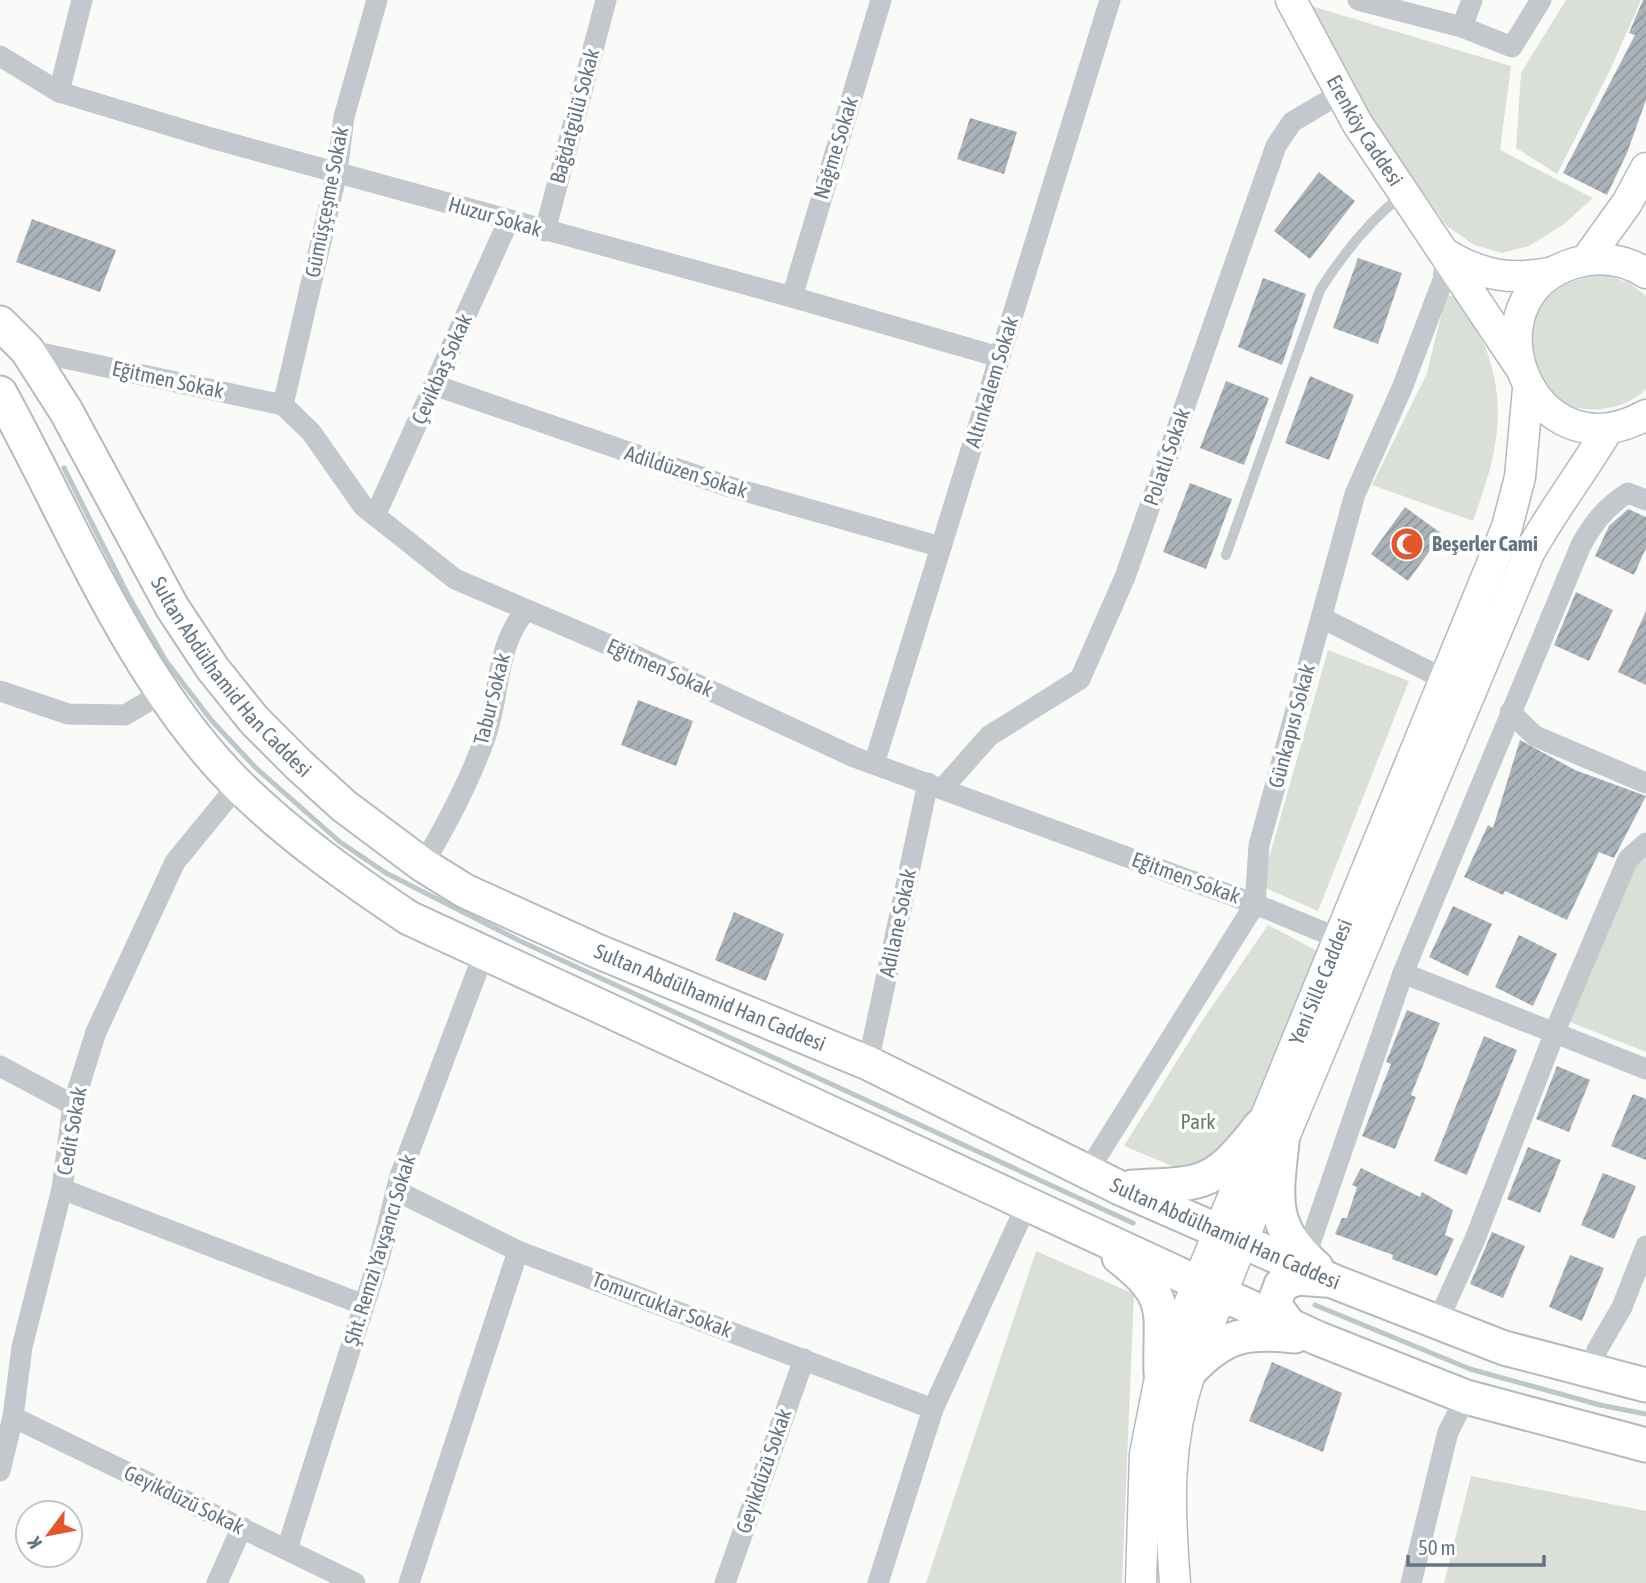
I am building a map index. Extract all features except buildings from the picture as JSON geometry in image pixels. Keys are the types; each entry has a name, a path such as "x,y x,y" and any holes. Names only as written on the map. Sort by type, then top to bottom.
{"main road":[{"name":"Erenköy Caddesi","path":"1291,0 1357,123 1447,255 1543,407 1562,420 1585,428 1633,422"},
{"path":"1586,260 1627,203 1646,168"},
{"path":"1447,255 1485,274 1507,278 1554,272 1586,260 1611,259 1635,266 1646,273"},
{"name":"Yeni Sille Caddesi","path":"1271,1134 1339,939 1507,527 1520,477 1523,377 1515,338 1521,313 1534,290 1554,272"},
{"name":"Sultan Abdülhamid Han Caddesi","path":"0,323 27,350 66,411 172,607 213,669 254,720 299,765 344,806 423,865 465,891 597,951 868,1063 1120,1188 1335,1282 1504,1348 1646,1385"},
{"path":"0,393 87,559 164,692 195,736 238,785 309,847 409,918 1303,1331 1466,1397 1596,1434 1646,1444"},
{"name":"Yeni Sille Caddesi","path":"1141,1583 1145,1454 1271,1134 1529,553 1554,509 1584,470 1633,422"},
{"path":"1120,1188 1174,1187 1208,1179 1241,1152 1271,1134 1281,1223 1287,1238 1305,1258 1335,1282"},
{"path":"1094,1235 1145,1245 1159,1234 1159,1218 1154,1210 1120,1188"},
{"path":"1094,1235 1138,1271 1159,1299 1176,1372 1242,1335 1303,1331"},
{"path":"1303,1331 1274,1304 1281,1284 1297,1278 1335,1282"},
{"name":"Yeni Sille Caddesi","path":"1175,1583 1169,1470 1178,1412 1176,1372"}],"street":[{"path":"59,92 82,0"},
{"name":"Gümüşçeşme Sokak","path":"283,405 337,172 344,117 377,0"},
{"name":"Bağdatgülü Sokak","path":"545,232 606,0"},
{"name":"Nağme Sokak","path":"792,297 881,0"},
{"name":"Altınkalem Sokak","path":"874,764 1110,0"},
{"path":"1358,0 1462,27 1512,47 1541,0"},
{"path":"1462,27 1472,0"},
{"name":"Huzur Sokak","path":"0,56 59,92 508,222 792,297 999,357"},
{"name":"Polatlı Sokak","path":"936,786 989,736 1080,679 1125,577 1276,146 1292,122 1341,93"},
{"name":"Çevikbaş Sokak","path":"375,516 508,222"},
{"name":"Günkapısı Sokak","path":"1088,1171 1255,904 1259,845 1355,494 1402,388 1443,280 1447,255"},
{"name":"Eğitmen Sokak","path":"27,350 283,405 312,432 363,506 455,579 874,764 1255,904 1339,939"},
{"name":"Adildüzen Sokak","path":"434,385 727,486 941,547"},
{"path":"1305,1258 1403,973 1510,712 1593,524 1628,493 1646,500"},
{"name":"Tabur Sokak","path":"423,865 456,808 487,733 498,667 512,627 526,610"},
{"path":"1322,618 1444,680"},
{"path":"0,691 68,715 125,715 164,692"},
{"path":"1510,712 1535,736 1646,783"},
{"name":"Cedit Sokak","path":"0,1471 13,1417 22,1347 62,1189 73,1105 96,1032 175,862 238,785"},
{"name":"Adilane Sokak","path":"868,1063 936,786"},
{"path":"1437,1323 1475,1239 1554,1034 1628,859 1646,843"},
{"name":"Şht. Remzi Yavşancı Sokak","path":"287,1549 397,1191 484,953"},
{"path":"1403,973 1646,1069"},
{"path":"0,1066 73,1105"},
{"path":"62,1189 364,1305"},
{"name":"Tomurcuklar Sokak","path":"397,1191 518,1251 933,1409"},
{"path":"878,1583 933,1409 1027,1204"},
{"path":"1592,1372 1597,1350 1622,1307 1646,1247"},
{"path":"409,1583 518,1251"},
{"name":"Geyikdüzü Sokak","path":"725,1583 804,1359"},
{"path":"1411,1583 1448,1432 1466,1397"},
{"name":"Geyikdüzü Sokak","path":"13,1417 355,1583"},
{"path":"217,1583 242,1527"}],"lane":[{"path":"1226,555 1320,290 1342,256 1382,211 1405,193"}],"green space":[{"path":"1566,0 1641,0 1610,70 1557,174 1516,148 1521,73"},
{"path":"1308,5 1511,66 1500,150 1593,198 1564,224 1529,246 1502,253 1474,245 1447,226 1375,125"},
{"path":"1607,275 1629,283 1646,296 1646,389 1620,405 1605,409 1574,407 1560,401 1548,391 1539,378 1534,357 1533,322 1539,308 1559,288 1573,281"},
{"path":"1446,295 1453,296 1484,345 1494,375 1497,396 1496,438 1487,479 1473,521 1372,485 1427,373"},
{"path":"1328,650 1409,681 1318,911 1261,886"},
{"path":"1646,842 1646,1052 1570,1022 1642,845"},
{"name":"Park","path":"1268,925 1319,952 1231,1177 1213,1183 1124,1146 1200,1024"},
{"path":"1036,1251 1134,1294 1122,1583 926,1583"},
{"path":"1471,1476 1646,1511 1646,1583 1444,1583"}],"waterway":[{"path":"64,468 128,595 166,661 212,721 255,767 340,842 386,873 520,941 1133,1223"},
{"path":"1315,1305 1470,1369 1600,1405 1646,1414"}],"place":[{"name":"Beşerler Cami","path":"1407,544"}]}
